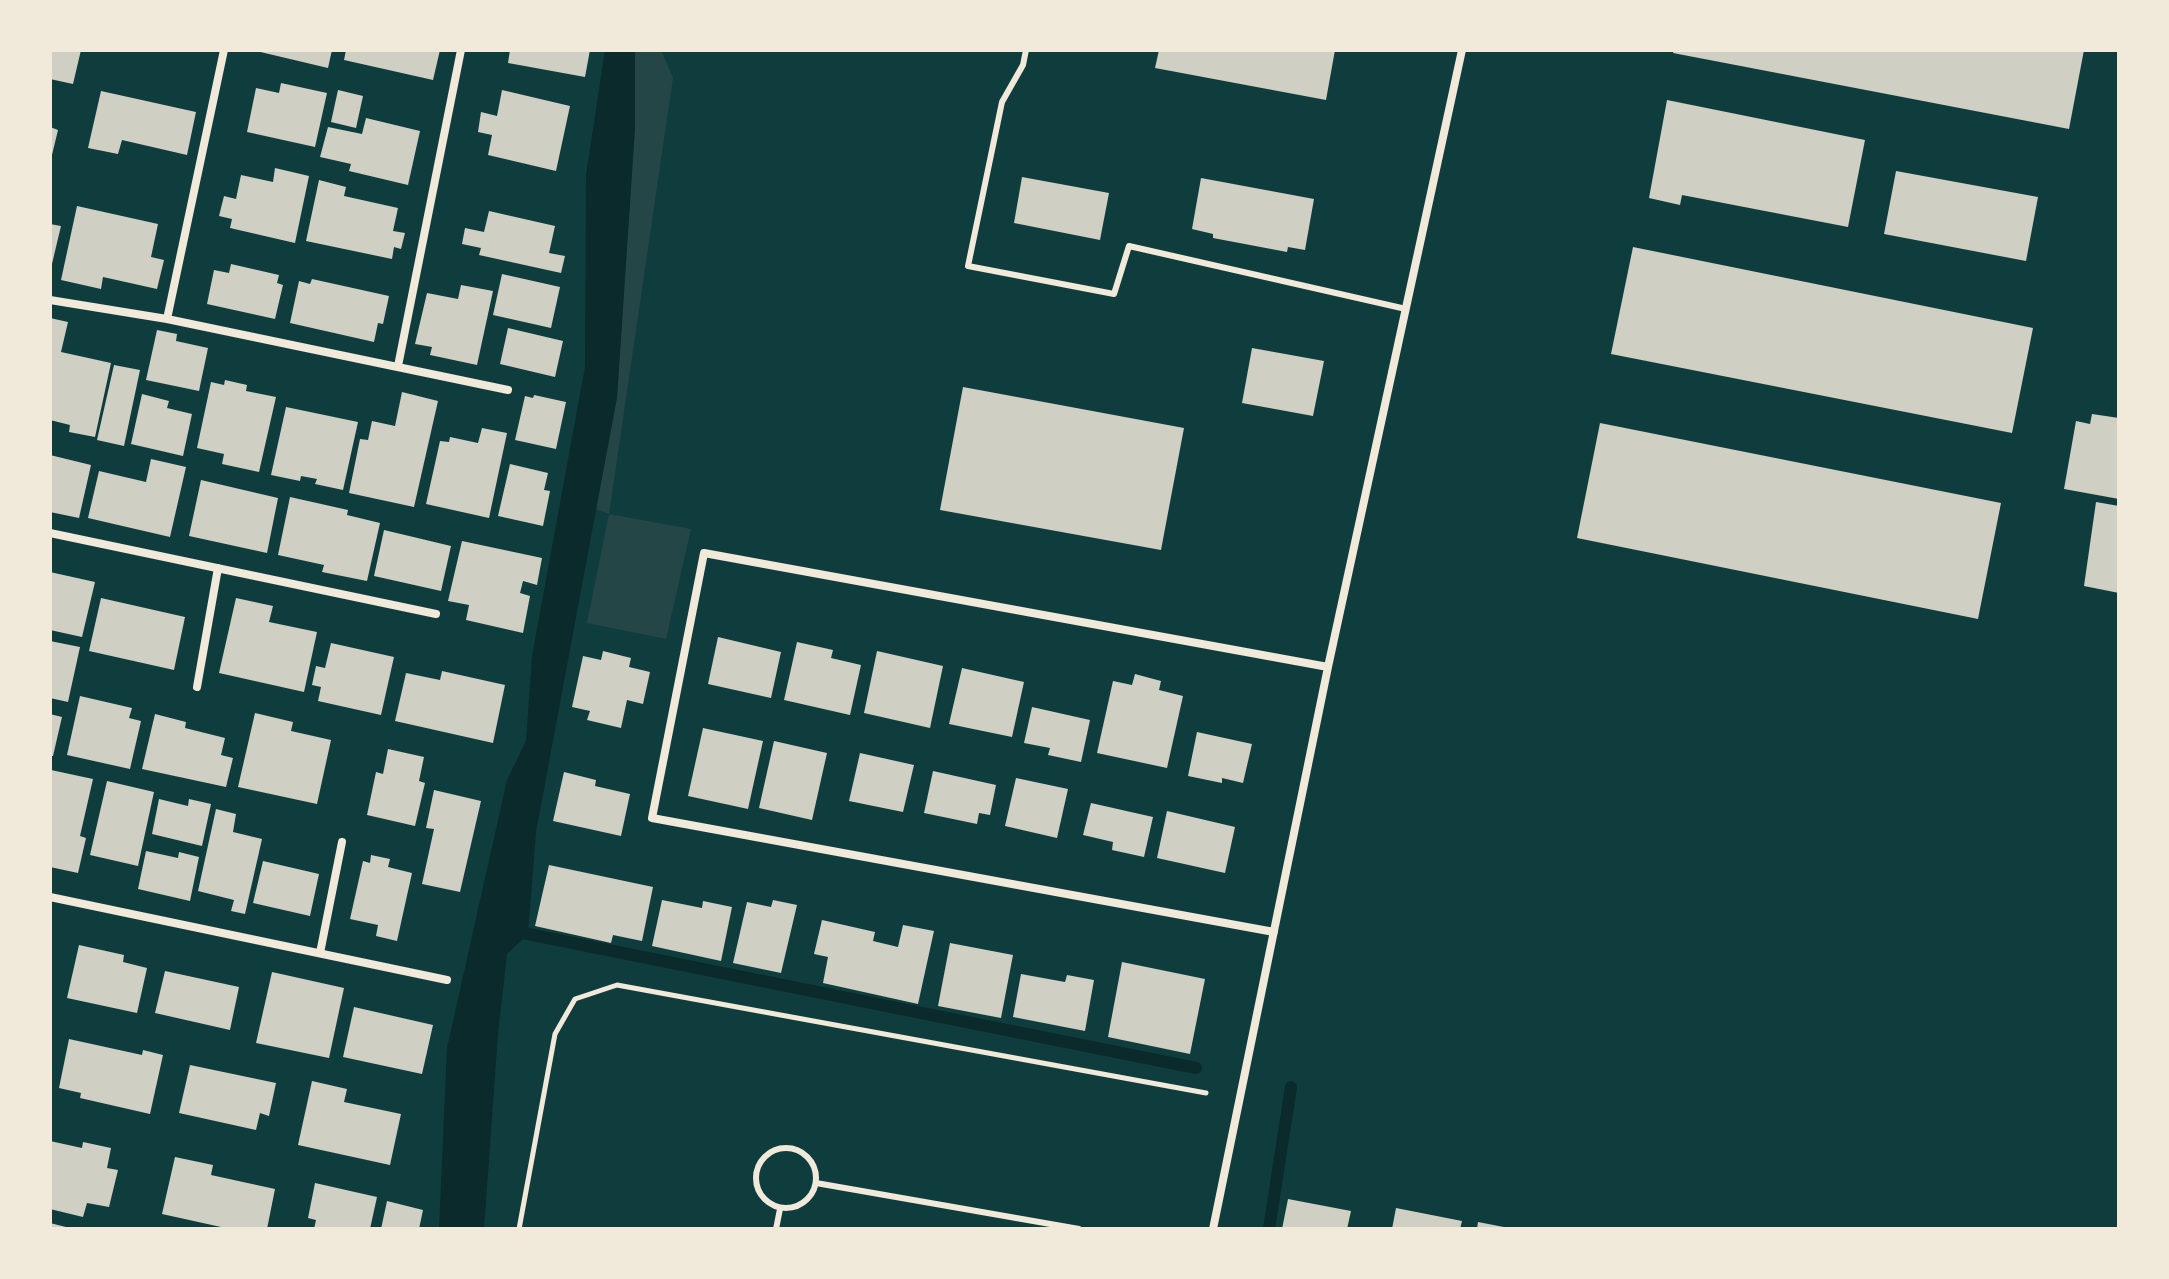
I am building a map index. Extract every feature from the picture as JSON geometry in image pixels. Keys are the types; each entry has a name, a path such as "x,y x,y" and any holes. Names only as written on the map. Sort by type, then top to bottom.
{"street":[{"path":"167,319 224,50"},
{"path":"398,366 461,50"},
{"path":"1213,1229 1328,667 1462,50"},
{"path":"50,300 167,319 508,390"},
{"path":"50,533 436,614"},
{"path":"1274,932 652,818 704,553 1328,667"},
{"path":"197,687 218,568"},
{"path":"320,953 342,842"},
{"path":"50,897 447,980"}],"lane":[{"path":"1026,50 1023,65 1002,102 968,266 1114,294 1129,246 1406,309"},
{"path":"791,1148 806,1154 815,1168 816,1183 809,1198 796,1207 780,1209 766,1201 756,1189 755,1173 762,1158 775,1149 791,1148"},
{"path":"816,1183 1079,1229"},
{"path":"776,1229 780,1209"}],"path":[{"path":"519,1229 555,1034 575,999 617,985 1206,1093"}],"shaded area":[{"path":"605,50 635,50 635,127 617,397 536,832 528,934 507,954 484,1229 439,1229 447,1048 507,780 526,741 532,656 585,367 586,175"},
{"path":"635,50 661,50 673,78 609,514 596,509 617,397 635,127"},
{"path":"609,514 691,529 666,639 587,623"}],"building":[{"path":"50,50 81,50 73,84 50,79"},
{"path":"252,50 332,50 328,68"},
{"path":"346,50 440,50 433,80 344,60"},
{"path":"510,50 590,50 585,77 508,63"},
{"path":"1159,50 1335,50 1326,100 1155,68"},
{"path":"1674,50 2084,50 2069,129 1673,53"},
{"path":"281,83 327,93 315,147 247,132 256,88 279,93"},
{"path":"338,90 363,96 356,128 331,122"},
{"path":"502,90 570,106 556,171 488,155 492,135 478,132 481,112 497,116"},
{"path":"101,91 196,112 187,155 122,140 118,154 88,148"},
{"path":"1667,100 1865,140 1848,227 1682,195 1680,205 1649,198"},
{"path":"366,118 420,131 408,185 349,171 351,164 320,157 328,127 362,134"},
{"path":"50,127 58,130 51,159 50,159"},
{"path":"275,168 309,176 295,243 230,228 232,219 219,216 224,196 236,199 241,175 273,182"},
{"path":"1896,171 2038,197 2026,261 1884,234"},
{"path":"1022,177 1109,193 1100,240 1014,223"},
{"path":"1201,178 1314,199 1305,250 1288,247 1287,252 1213,238 1213,234 1192,229"},
{"path":"319,180 346,187 344,196 398,208 393,231 405,233 401,249 394,247 392,259 306,241"},
{"path":"77,206 158,224 151,257 164,260 157,289 103,277 101,289 61,280"},
{"path":"489,211 555,226 549,253 565,256 561,273 479,255 481,248 462,244 465,228 484,232"},
{"path":"50,224 61,226 51,268 50,268"},
{"path":"1633,247 2033,328 2012,433 1611,354"},
{"path":"231,264 279,275 277,283 283,285 275,319 207,304 214,270 229,273"},
{"path":"502,274 560,287 551,328 493,315"},
{"path":"312,279 389,296 383,324 378,323 374,342 290,323 299,281 310,284"},
{"path":"461,285 493,291 477,365 430,355 432,347 415,344 427,293 458,299"},
{"path":"50,318 68,322 61,352 111,363 95,437 69,432 70,425 50,420"},
{"path":"508,328 563,341 555,377 500,364"},
{"path":"157,330 177,334 176,341 208,348 199,391 146,380"},
{"path":"1252,348 1324,361 1313,416 1242,403"},
{"path":"114,365 140,370 124,446 97,440"},
{"path":"225,380 247,385 246,391 276,397 259,472 222,464 224,454 197,448 211,382 224,385"},
{"path":"963,387 1184,428 1161,550 940,510"},
{"path":"402,392 438,401 414,507 349,493 360,439 368,440 372,421 395,426"},
{"path":"142,394 169,401 167,408 192,414 183,456 131,444"},
{"path":"534,395 566,402 556,449 515,440 525,396 533,398"},
{"path":"286,407 358,422 343,490 315,484 317,479 301,476 300,481 271,475"},
{"path":"2092,414 2119,418 2119,499 2064,489 2076,421 2090,424"},
{"path":"1600,423 2001,503 1978,619 1577,538"},
{"path":"482,428 507,433 489,518 426,504 440,441 449,442 450,437 478,443"},
{"path":"50,455 91,465 79,518 50,512"},
{"path":"151,459 186,467 170,537 88,518 99,471 146,482"},
{"path":"510,464 548,473 544,490 550,491 543,526 498,516"},
{"path":"201,480 278,498 267,553 189,536"},
{"path":"290,497 348,510 347,515 380,523 367,581 322,572 324,565 278,555"},
{"path":"2096,502 2119,506 2119,593 2084,586"},
{"path":"384,530 451,546 441,591 374,576"},
{"path":"462,541 542,558 537,585 523,581 520,593 530,596 523,633 466,620 469,605 448,601"},
{"path":"50,572 95,582 82,637 50,630"},
{"path":"101,598 185,617 174,670 89,651"},
{"path":"236,598 273,606 269,622 317,632 304,692 219,673"},
{"path":"718,637 781,652 771,698 708,684"},
{"path":"50,641 80,647 68,702 50,698"},
{"path":"797,642 833,650 831,658 861,665 850,715 784,700"},
{"path":"331,643 394,657 381,715 318,701 321,687 312,685 316,666 325,668"},
{"path":"603,651 631,658 629,667 650,672 643,704 627,700 621,728 587,720 590,711 572,707 583,656 601,660"},
{"path":"877,651 943,666 930,728 864,713"},
{"path":"962,668 1024,682 1012,737 949,724"},
{"path":"442,671 505,685 493,743 395,721 406,673 440,680"},
{"path":"1135,674 1161,681 1159,690 1183,696 1167,768 1097,753 1113,681 1132,685"},
{"path":"80,696 132,708 129,718 141,721 130,769 67,755"},
{"path":"1032,707 1090,720 1081,762 1048,755 1050,748 1024,743"},
{"path":"255,713 293,722 291,731 331,740 317,804 238,787"},
{"path":"50,714 62,717 53,756 50,756"},
{"path":"155,714 186,722 185,728 225,738 221,755 233,758 226,787 142,769"},
{"path":"703,728 763,741 748,809 688,796"},
{"path":"1197,732 1252,744 1243,783 1222,778 1222,783 1188,776"},
{"path":"774,741 827,753 812,820 759,808"},
{"path":"388,749 424,757 419,781 425,783 415,826 367,815 376,772 383,774"},
{"path":"860,753 914,765 903,812 849,801"},
{"path":"51,770 93,779 80,836 86,838 78,873 50,867"},
{"path":"933,771 996,785 990,815 979,813 977,824 924,813"},
{"path":"564,772 596,780 595,786 630,794 621,836 553,821"},
{"path":"1016,778 1068,789 1057,838 1005,826"},
{"path":"107,781 154,792 138,866 90,855"},
{"path":"434,790 481,801 460,892 422,884 434,829 426,828"},
{"path":"159,799 188,806 189,799 211,804 202,846 152,834"},
{"path":"1091,803 1153,817 1144,857 1112,850 1113,842 1083,835"},
{"path":"216,809 236,814 233,832 262,839 245,914 231,911 234,900 198,891"},
{"path":"1167,811 1235,827 1225,873 1157,858"},
{"path":"146,851 178,858 179,852 199,857 190,901 138,889"},
{"path":"371,855 390,859 388,867 412,873 397,941 376,936 378,925 350,919 363,861 370,863"},
{"path":"263,861 319,874 310,916 253,903"},
{"path":"549,865 653,887 642,941 613,935 611,943 535,926"},
{"path":"662,900 702,908 703,901 732,907 721,961 652,946"},
{"path":"773,900 797,905 781,973 733,963 747,902 771,907"},
{"path":"822,920 875,932 873,941 898,947 903,925 934,931 918,1004 823,983 828,957 814,954"},
{"path":"950,943 1013,955 1001,1018 938,1006"},
{"path":"79,945 124,955 123,962 147,968 137,1013 67,998"},
{"path":"1122,962 1205,979 1190,1054 1108,1037"},
{"path":"165,971 239,987 230,1030 155,1013"},
{"path":"272,972 344,988 329,1058 256,1043"},
{"path":"1021,974 1065,982 1067,975 1094,980 1085,1031 1013,1017"},
{"path":"354,1007 433,1025 422,1074 343,1057"},
{"path":"69,1039 142,1055 143,1050 163,1055 150,1114 80,1098 81,1093 59,1088"},
{"path":"190,1065 276,1083 269,1116 260,1113 256,1130 179,1113"},
{"path":"312,1081 347,1089 344,1102 401,1114 390,1165 298,1145"},
{"path":"50,1141 82,1148 83,1142 111,1148 107,1168 118,1170 109,1207 87,1203 83,1217 50,1209"},
{"path":"175,1157 213,1165 211,1175 275,1189 267,1229 230,1229 162,1214"},
{"path":"315,1183 377,1197 370,1229 314,1229 316,1220 308,1218"},
{"path":"1288,1199 1351,1211 1347,1229 1282,1229"},
{"path":"387,1201 423,1210 419,1229 381,1229"},
{"path":"1396,1208 1462,1221 1460,1229 1392,1229"},
{"path":"1478,1222 1509,1228 1509,1229 1477,1229"},
{"path":"50,1223 70,1228 70,1229 50,1229"}],"waterway":[{"path":"513,931 1196,1068"},
{"path":"1269,1229 1291,1087"}]}
